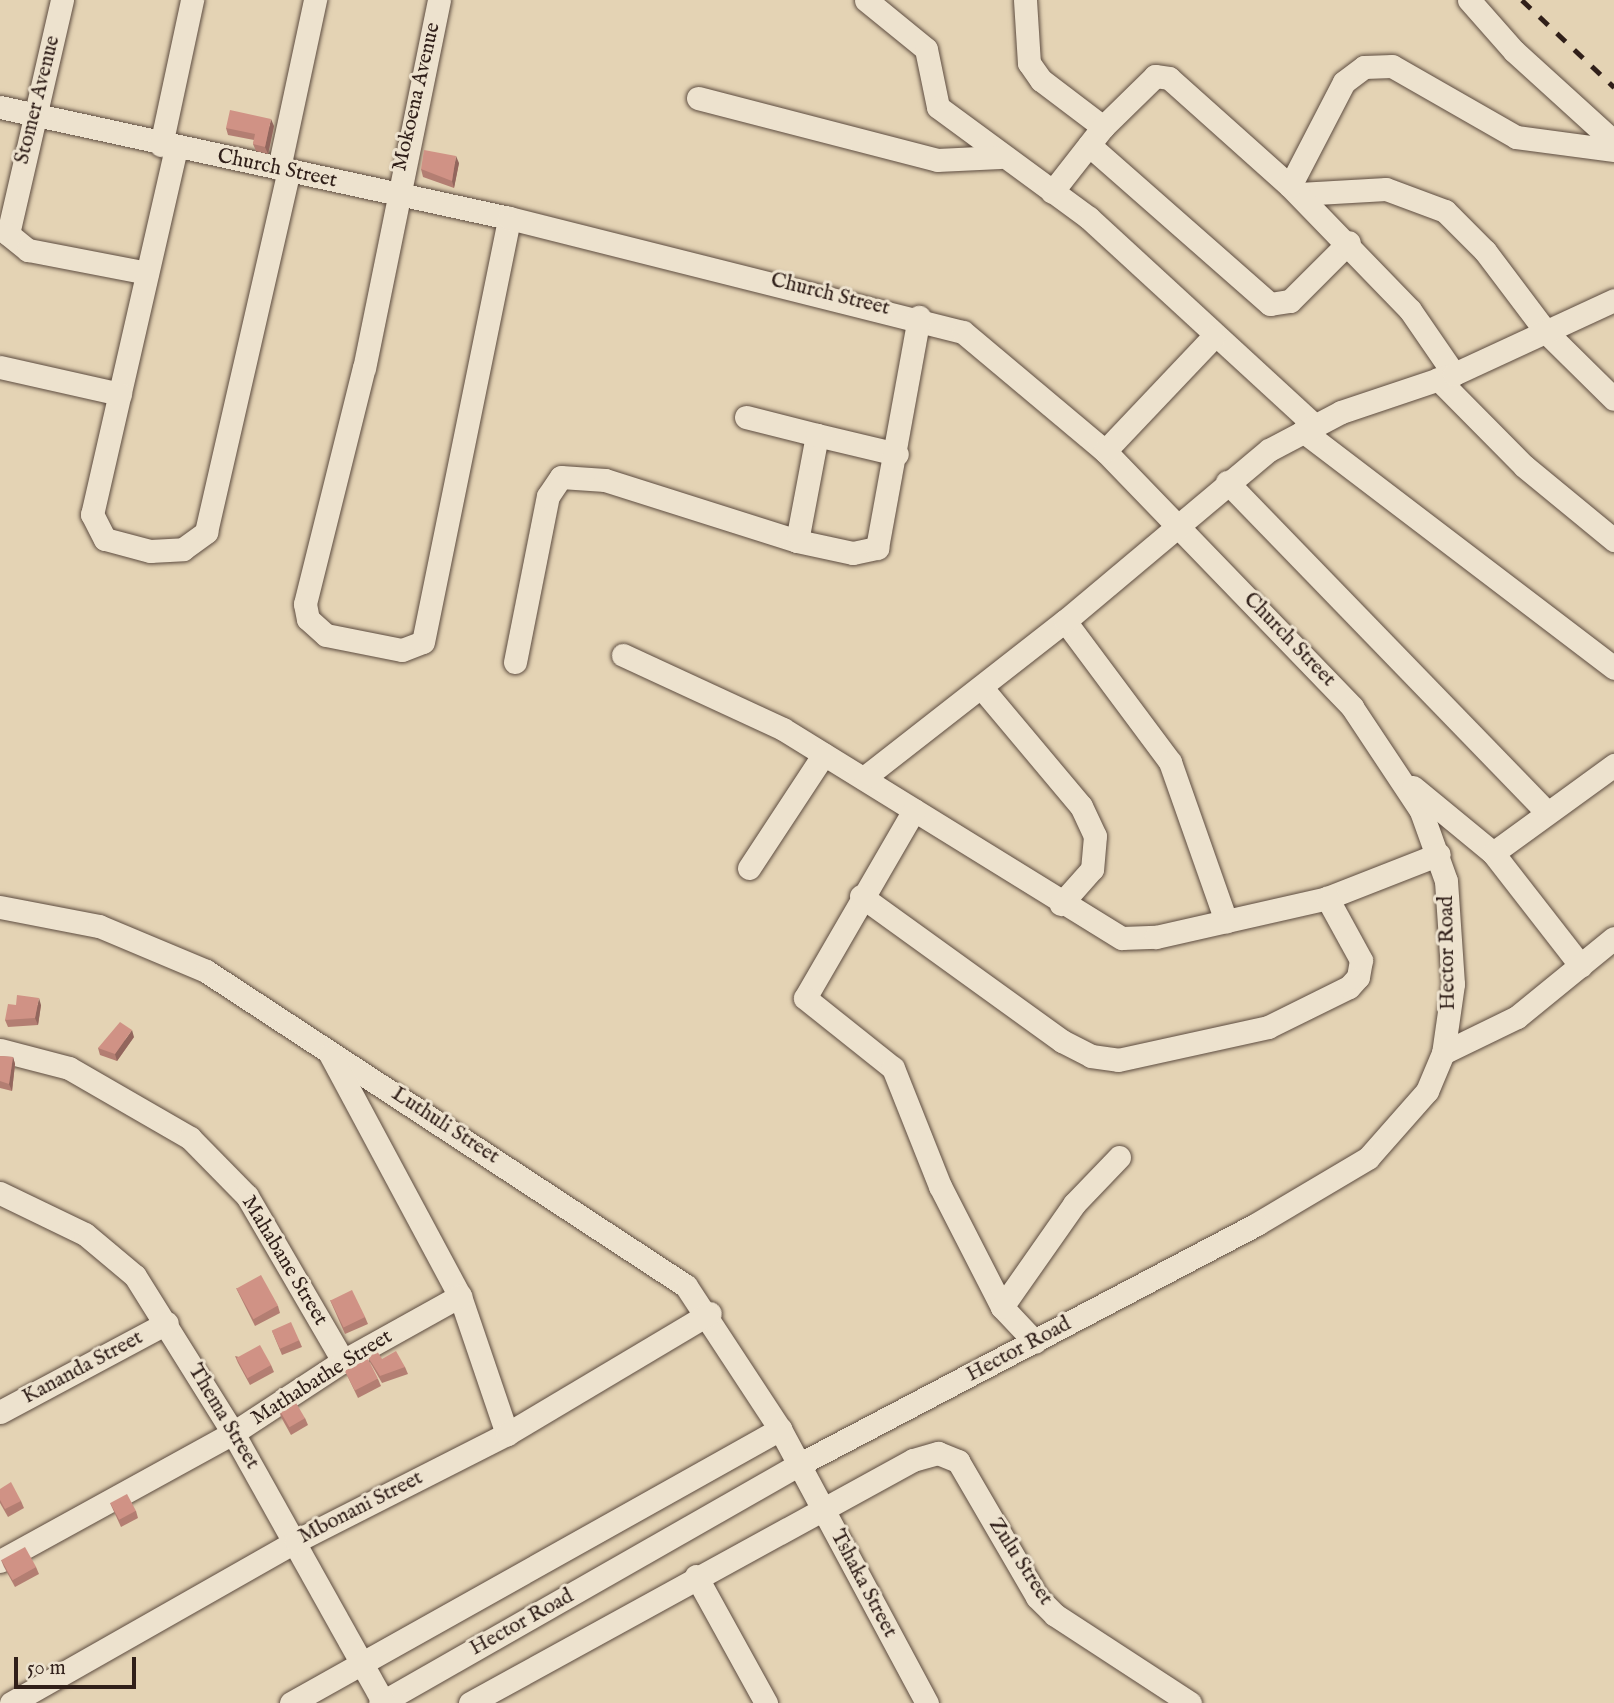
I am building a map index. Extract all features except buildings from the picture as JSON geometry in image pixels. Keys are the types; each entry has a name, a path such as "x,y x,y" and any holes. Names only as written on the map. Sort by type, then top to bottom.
{"street":[{"name":"Stomer Avenue","path":"62,0 8,222 11,240 28,250 147,274"},
{"path":"192,0 147,274 92,514 94,528 112,542 150,551 191,547 208,526 284,169 315,0"},
{"name":"Mokoena Avenue","path":"439,0 396,194 363,367 305,604 312,625 334,637 409,650 425,636 509,218"},
{"path":"866,0 926,49 938,107 1000,157 1052,192 1146,268 1213,337 1309,428 1614,668"},
{"path":"1025,0 1029,63 1041,80 1270,304 1290,301 1349,242"},
{"path":"1469,0 1514,51 1614,142"},
{"path":"1294,190 1344,82 1353,71 1376,64 1409,71 1475,118 1516,137 1614,150"},
{"path":"1052,192 1144,81 1162,76 1294,190 1349,242 1410,310 1446,376 1524,466 1614,540"},
{"path":"698,98 937,160 1000,157"},
{"name":"Church Street","path":"0,107 168,146 509,218 919,317 986,346 1105,451 1181,526 1352,707 1404,781 1439,854"},
{"path":"1294,190 1386,189 1429,201 1485,250 1546,332 1614,399"},
{"path":"865,777 1065,621 1181,526 1227,482 1309,428 1446,376 1614,300"},
{"path":"515,662 548,496 561,477 605,480 797,541 853,553 877,548 897,454 919,317"},
{"path":"1105,451 1213,337"},
{"path":"0,367 120,394"},
{"path":"746,417 897,454"},
{"path":"797,541 817,435"},
{"path":"1227,482 1546,811"},
{"path":"1065,621 1170,762 1226,921"},
{"path":"623,655 732,702 865,777 1061,904 1122,938 1226,921 1327,898 1439,854"},
{"path":"982,687 1091,825 1094,863 1061,904"},
{"path":"749,867 824,754"},
{"path":"1493,853 1546,811 1614,765"},
{"path":"1404,781 1493,853 1581,966"},
{"path":"914,810 810,985 807,1004 877,1055 901,1080 940,1186 1002,1307 1035,1342"},
{"name":"Hector Road","path":"381,1702 799,1465 1035,1342 1368,1157 1427,1091 1443,1053 1453,957 1439,854"},
{"path":"861,897 1062,1041 1091,1056 1118,1060 1268,1027 1349,987 1361,960 1327,898"},
{"name":"Luthuli Street","path":"0,907 53,914 154,946 206,971 330,1054 669,1271 710,1313 799,1465"},
{"path":"1443,1053 1517,1017 1614,938"},
{"name":"Mahabane Street","path":"0,1050 69,1068 190,1138 247,1196 343,1361"},
{"path":"330,1054 460,1297 507,1434"},
{"path":"1002,1307 1074,1204 1119,1157"},
{"name":"Thema Street","path":"0,1193 85,1234 111,1254 167,1323 296,1541 364,1663 381,1702"},
{"name":"Mathabathe Street","path":"0,1561 233,1433 343,1361 460,1297"},
{"name":"Mbonani Street","path":"10,1703 296,1541 507,1434 710,1313"},
{"name":"Kananda Street","path":"0,1412 167,1323"},
{"name":"Hector Road","path":"292,1703 780,1429"},
{"name":"Hector Road","path":"470,1703 696,1576 913,1460 938,1454"},
{"name":"Zulu Street","path":"938,1454 958,1461 1037,1597 1055,1615 1189,1703"},
{"name":"Tshaka Street","path":"799,1465 927,1703"},
{"path":"696,1576 762,1702"}],"railway":[{"path":"1522,0 1614,87"}]}
